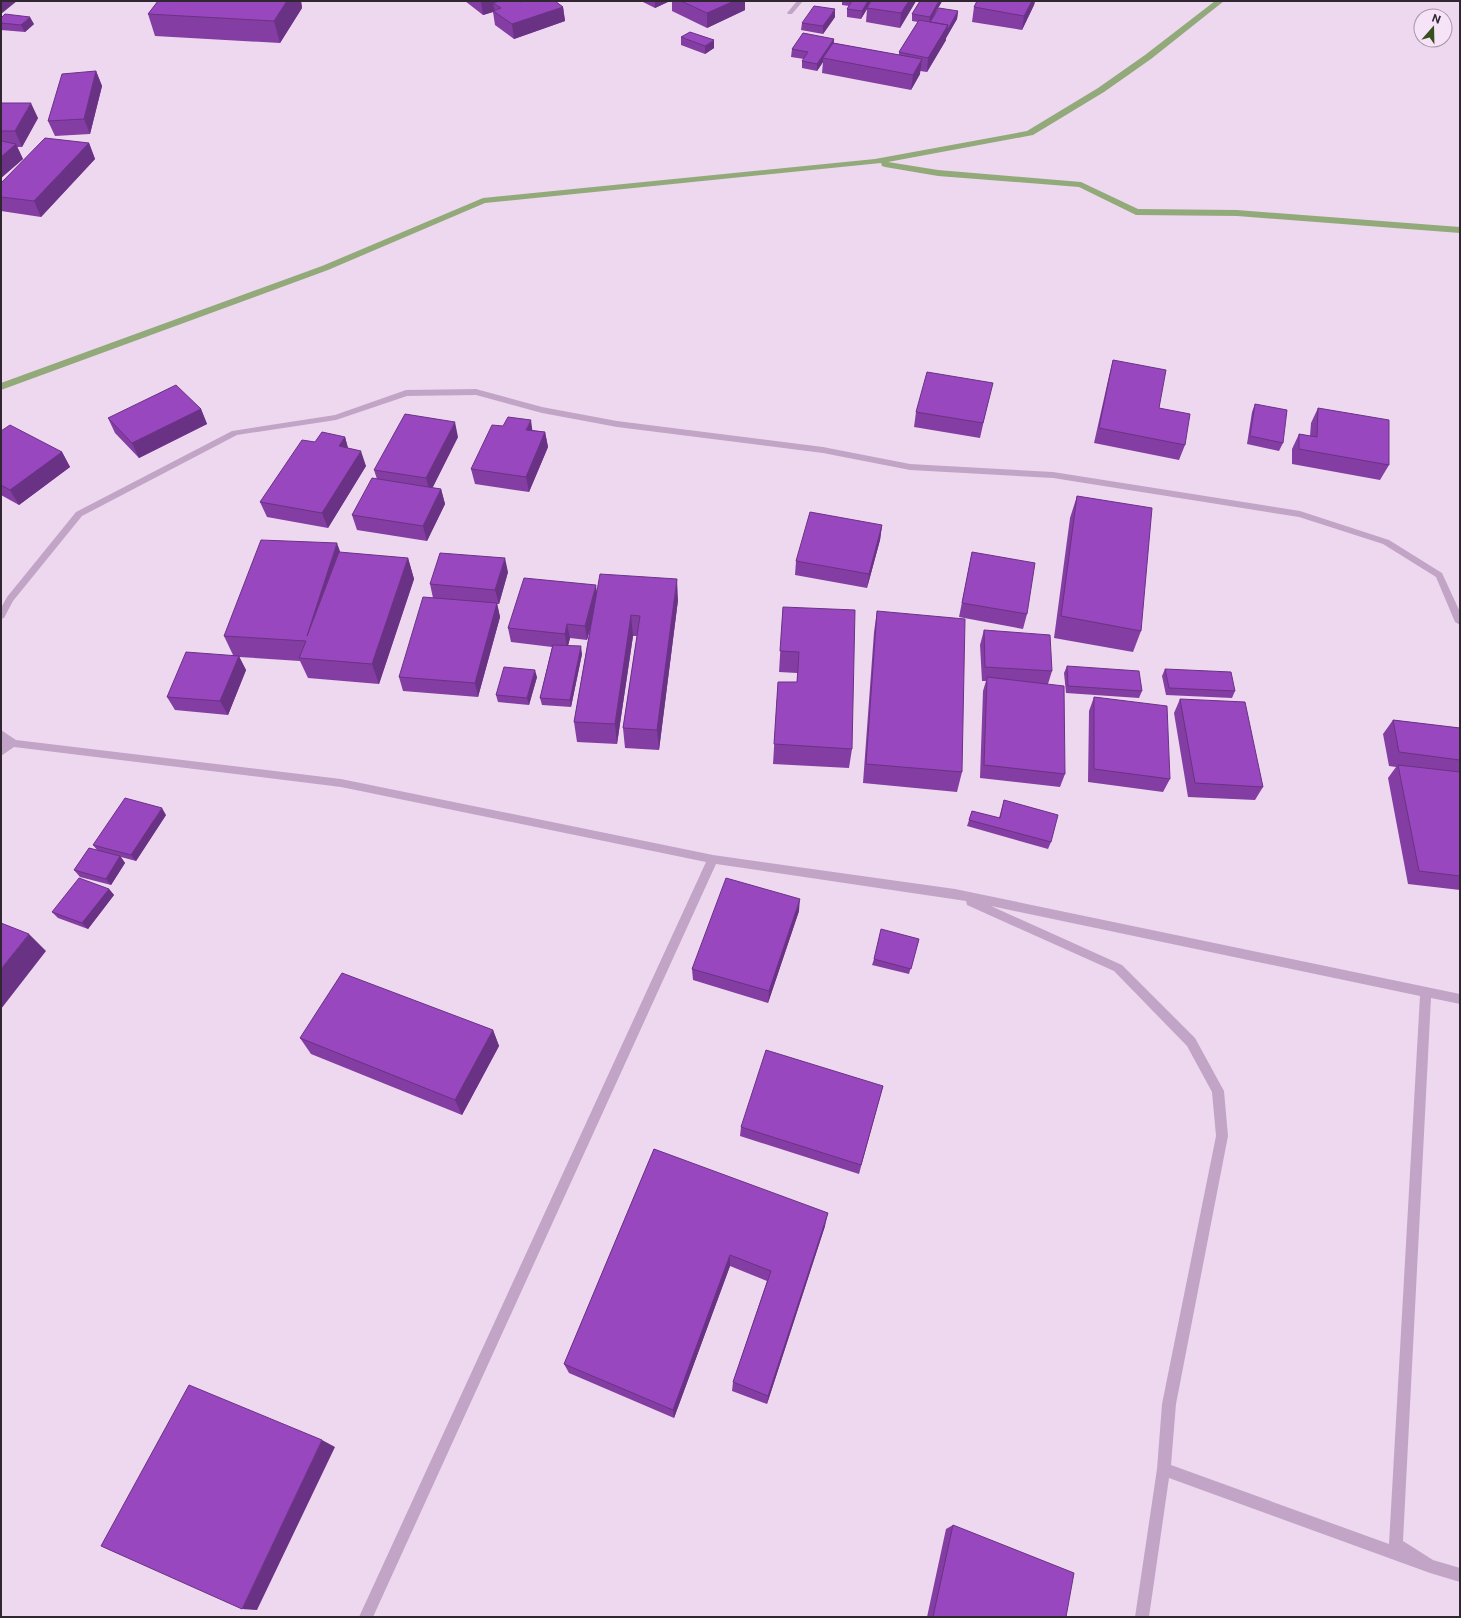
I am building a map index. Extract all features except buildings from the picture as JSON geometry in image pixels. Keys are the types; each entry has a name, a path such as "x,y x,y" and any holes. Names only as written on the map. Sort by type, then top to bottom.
{"street":[{"path":"790,12 800,1"},
{"path":"1,616 10,599 78,514 235,433 336,417 406,392 476,392 542,410 617,424 823,450 910,467 1053,475 1300,514 1386,542 1439,575 1460,622"},
{"path":"1,734 13,743"},
{"path":"1,742 341,783 713,859 954,894 1460,999"},
{"path":"1,752 13,743"},
{"path":"366,1617 713,859"},
{"path":"954,894 1118,968 1191,1042 1218,1090 1222,1136 1169,1404 1164,1469 1142,1617"},
{"path":"1426,991 1396,1544 1430,1566"},
{"path":"1164,1469 1430,1566 1460,1575"}],"waterway":[{"path":"1,387 325,268 483,201 875,162 1030,133 1101,90 1148,57 1220,1"},
{"path":"885,164 938,173 1081,185 1136,212 1237,213 1460,230"}]}
